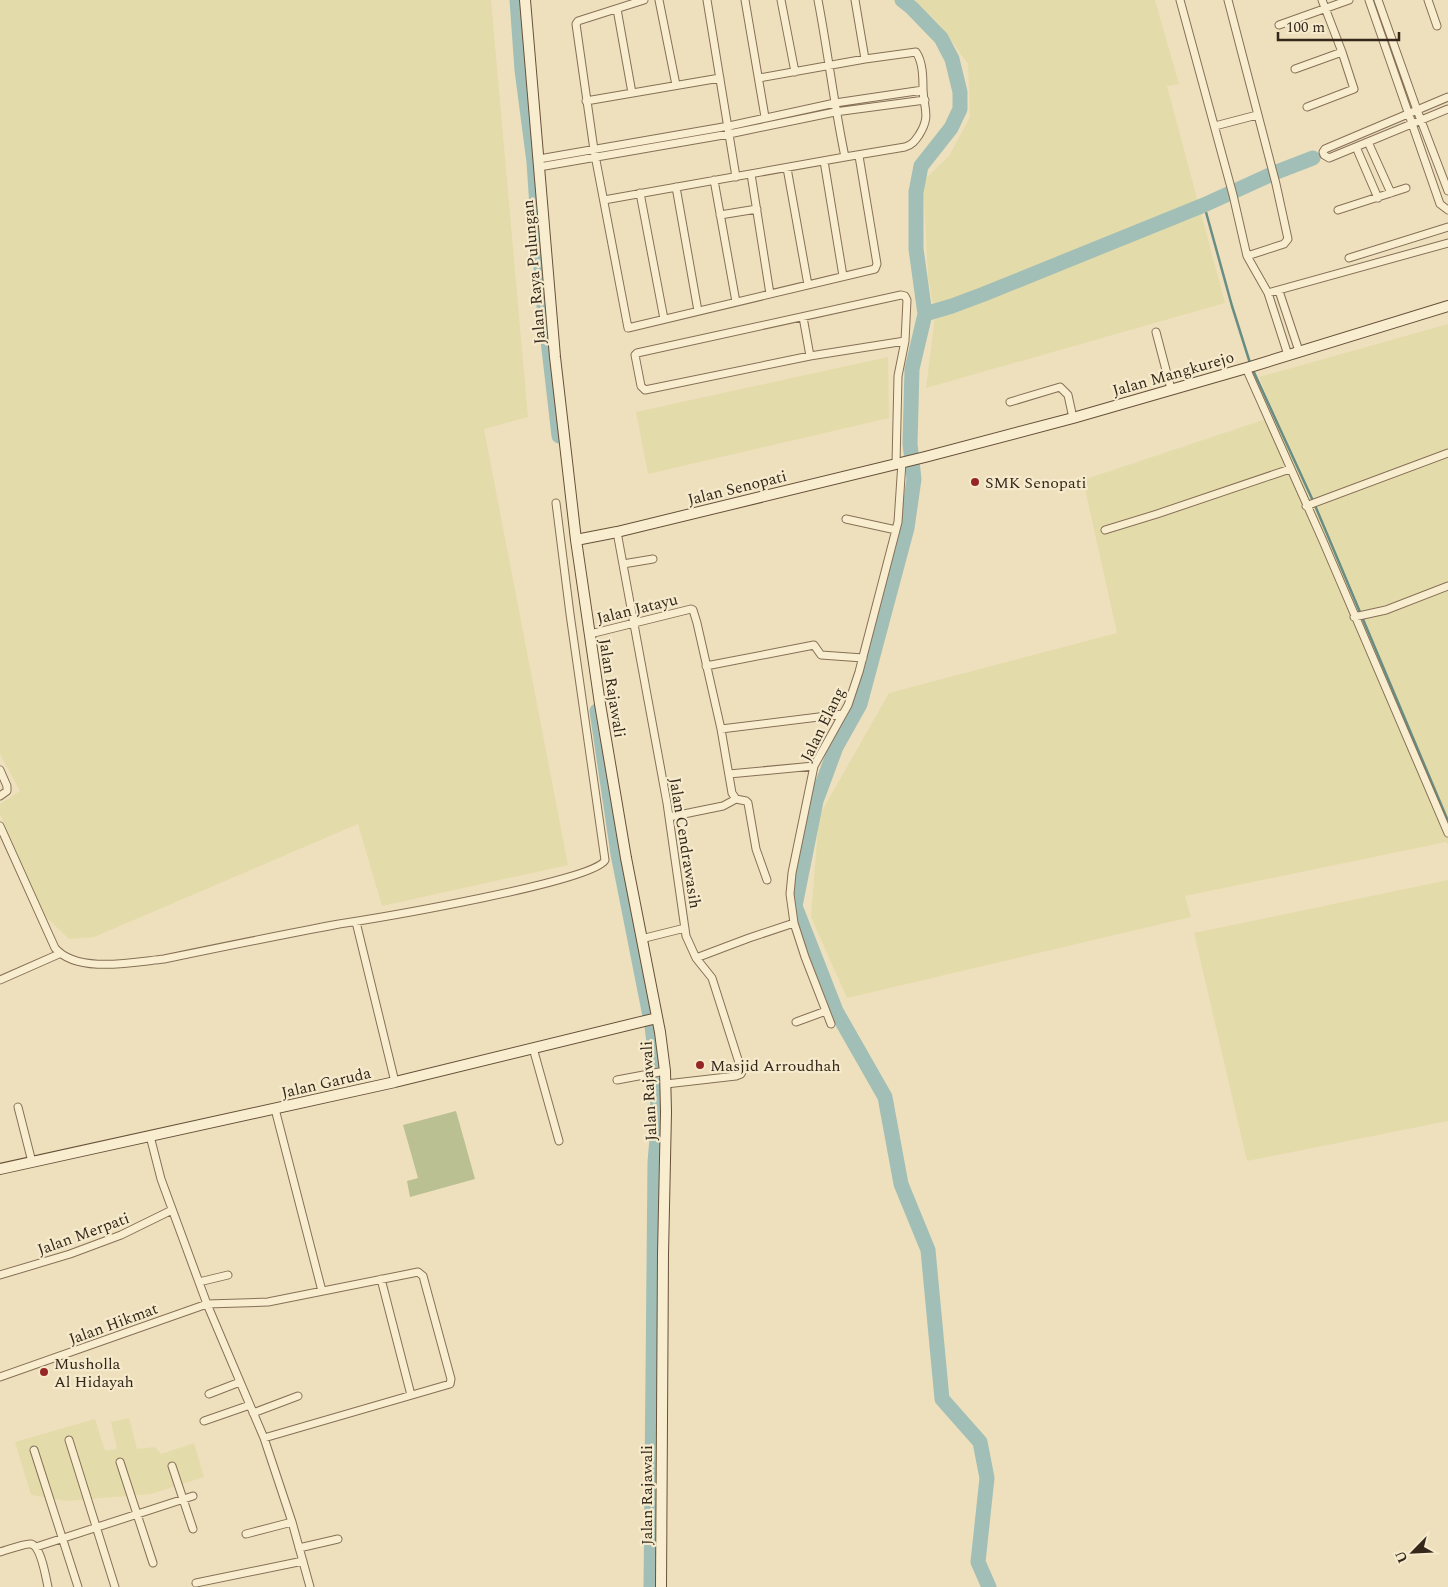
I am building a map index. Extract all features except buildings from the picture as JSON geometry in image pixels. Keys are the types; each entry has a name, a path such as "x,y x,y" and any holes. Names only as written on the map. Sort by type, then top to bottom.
{"street":[{"name":"Jalan Raya Pulungan","path":"525,0 555,357 576,540"},
{"path":"644,0 578,21 576,24 594,154 626,326 630,328 875,269 877,267 859,156"},
{"path":"659,0 676,85"},
{"path":"707,0 736,176"},
{"path":"745,0 765,117"},
{"path":"781,0 794,72"},
{"path":"818,0 830,66 835,112 845,158"},
{"path":"855,0 865,59"},
{"path":"1180,0 1248,256 1268,293 1288,355"},
{"path":"1228,0 1276,184 1287,237 1287,241 1278,246 1248,256"},
{"path":"1307,107 1354,89 1322,0"},
{"path":"1279,25 1349,0"},
{"path":"1369,0 1440,204 1448,210"},
{"path":"1378,0 1448,191"},
{"path":"1428,0 1437,26"},
{"path":"617,9 632,93"},
{"path":"604,200 859,156 912,145 927,119 923,90 924,80 916,52 759,78"},
{"path":"1294,69 1342,52"},
{"path":"586,101 720,78"},
{"path":"729,130 765,117 835,103 923,90"},
{"path":"1448,97 1326,149 1323,154 1325,157 1330,158 1448,109"},
{"path":"539,163 835,112 924,100"},
{"path":"1215,126 1257,115"},
{"path":"1368,142 1391,193"},
{"path":"1356,147 1378,198"},
{"path":"824,161 843,276"},
{"path":"788,168 808,284"},
{"path":"751,174 770,294"},
{"path":"714,180 736,302"},
{"path":"676,187 698,311"},
{"path":"1338,210 1406,188"},
{"path":"640,193 664,319"},
{"path":"720,215 757,209"},
{"path":"1349,258 1448,227"},
{"path":"1268,293 1448,243"},
{"path":"1279,291 1298,351"},
{"name":"Jalan Elang","path":"803,317 903,295 907,300 905,341 898,376 901,501 896,530 853,694 814,766 792,873 790,894 794,923 805,958 831,1024"},
{"name":"Jalan Mangkurejo","path":"901,463 1073,418 1448,306"},
{"path":"810,356 803,317 637,353 635,355 641,386 645,390 810,356 905,341"},
{"path":"1156,332 1171,389"},
{"path":"1252,366 1290,469 1311,504 1448,833"},
{"path":"1010,402 1060,387 1068,395 1073,418"},
{"path":"1311,504 1448,453"},
{"name":"Jalan Senopati","path":"576,540 617,532 901,463"},
{"path":"1104,530 1290,469"},
{"path":"0,826 51,942 60,954 89,964 116,965 164,959 495,896 565,878 604,864 605,860 556,503"},
{"path":"846,519 896,530"},
{"name":"Jalan Cendrawasih","path":"617,532 669,817 688,942 696,958 712,978 741,1074 666,1084"},
{"name":"Jalan Rajawali","path":"576,540 621,829 641,939 649,1020 661,1072 666,1084 662,1309 661,1587"},
{"path":"623,564 654,559"},
{"path":"1359,616 1386,610 1448,586"},
{"name":"Jalan Jatayu","path":"590,634 691,609 694,612 697,623 706,666"},
{"path":"736,799 732,793 721,728 706,666 814,645 821,655 863,658"},
{"path":"721,728 843,714"},
{"path":"729,774 814,766"},
{"path":"0,770 7,786 7,791 0,796"},
{"path":"669,817 723,806 736,799 746,801 748,803 756,849 767,880"},
{"path":"356,922 396,1082"},
{"path":"696,958 794,923"},
{"path":"641,939 685,928"},
{"path":"0,980 60,954"},
{"path":"796,1022 826,1011"},
{"name":"Jalan Garuda","path":"0,1169 396,1082 649,1020"},
{"path":"534,1048 559,1141"},
{"path":"617,1080 661,1072"},
{"path":"18,1107 32,1162"},
{"path":"275,1109 322,1290"},
{"path":"150,1136 161,1179 206,1304 264,1438 292,1522 310,1587"},
{"name":"Jalan Merpati","path":"0,1276 70,1254 121,1235 172,1210"},
{"name":"Jalan Hikmat","path":"0,1377 206,1304 268,1302 418,1272 423,1276 452,1382 448,1385 411,1395"},
{"path":"199,1282 228,1275"},
{"path":"264,1438 411,1395 381,1279"},
{"path":"209,1394 240,1382"},
{"path":"253,1413 298,1396"},
{"path":"204,1421 250,1405"},
{"path":"69,1440 115,1587"},
{"path":"34,1450 78,1587"},
{"path":"120,1462 153,1563"},
{"path":"172,1466 193,1529"},
{"path":"36,1547 192,1496"},
{"path":"246,1534 292,1522"},
{"path":"299,1548 338,1539"},
{"path":"0,1552 26,1544 36,1547 40,1555 48,1587"},
{"path":"196,1583 303,1561"}],"shaded area":[{"path":"0,0 491,0 528,417 484,429 568,865 382,906 358,824 94,937 69,939 45,916 20,864 0,814 0,804 20,791 0,754"},
{"path":"915,0 1155,0 1179,84 1167,86 1225,303 926,388 935,316 928,277 923,181 949,156 970,117 968,64 939,24"},
{"path":"1448,324 1448,845 1446,842 1185,896 1191,917 847,998 811,917 819,816 889,693 1117,633 1083,480 1275,416 1259,377"},
{"path":"888,357 889,418 648,474 636,412"},
{"path":"1448,880 1448,1121 1247,1161 1194,933"},
{"path":"129,1418 137,1449 155,1447 161,1454 194,1443 204,1477 151,1494 67,1501 31,1495 15,1442 95,1419 105,1451 117,1449 111,1422"}],"green space":[{"path":"456,1111 475,1179 410,1197 407,1181 418,1178 403,1125"}],"waterway":[{"path":"517,0 522,70 534,162 543,297 559,436"},
{"path":"902,0 941,38 952,59 960,92 960,109 951,128 921,166 916,192 916,249 925,314 912,369 910,444 914,479 907,528 860,704 836,747 816,801 795,906 836,1011 885,1097 901,1184 928,1250 942,1399 980,1442 987,1478 978,1562 989,1587"},
{"path":"925,314 984,294 1204,205 1274,173 1313,158"},
{"path":"1204,205 1250,363"},
{"path":"1252,368 1314,503 1448,821"},
{"path":"597,711 618,854 652,1026 657,1070 658,1126 655,1162 651,1587"}],"place":[{"name":"SMK Senopati","path":"975,482"},
{"name":"Masjid Arroudhah","path":"700,1065"},
{"name":"Musholla Al Hidayah","path":"44,1372"}]}
